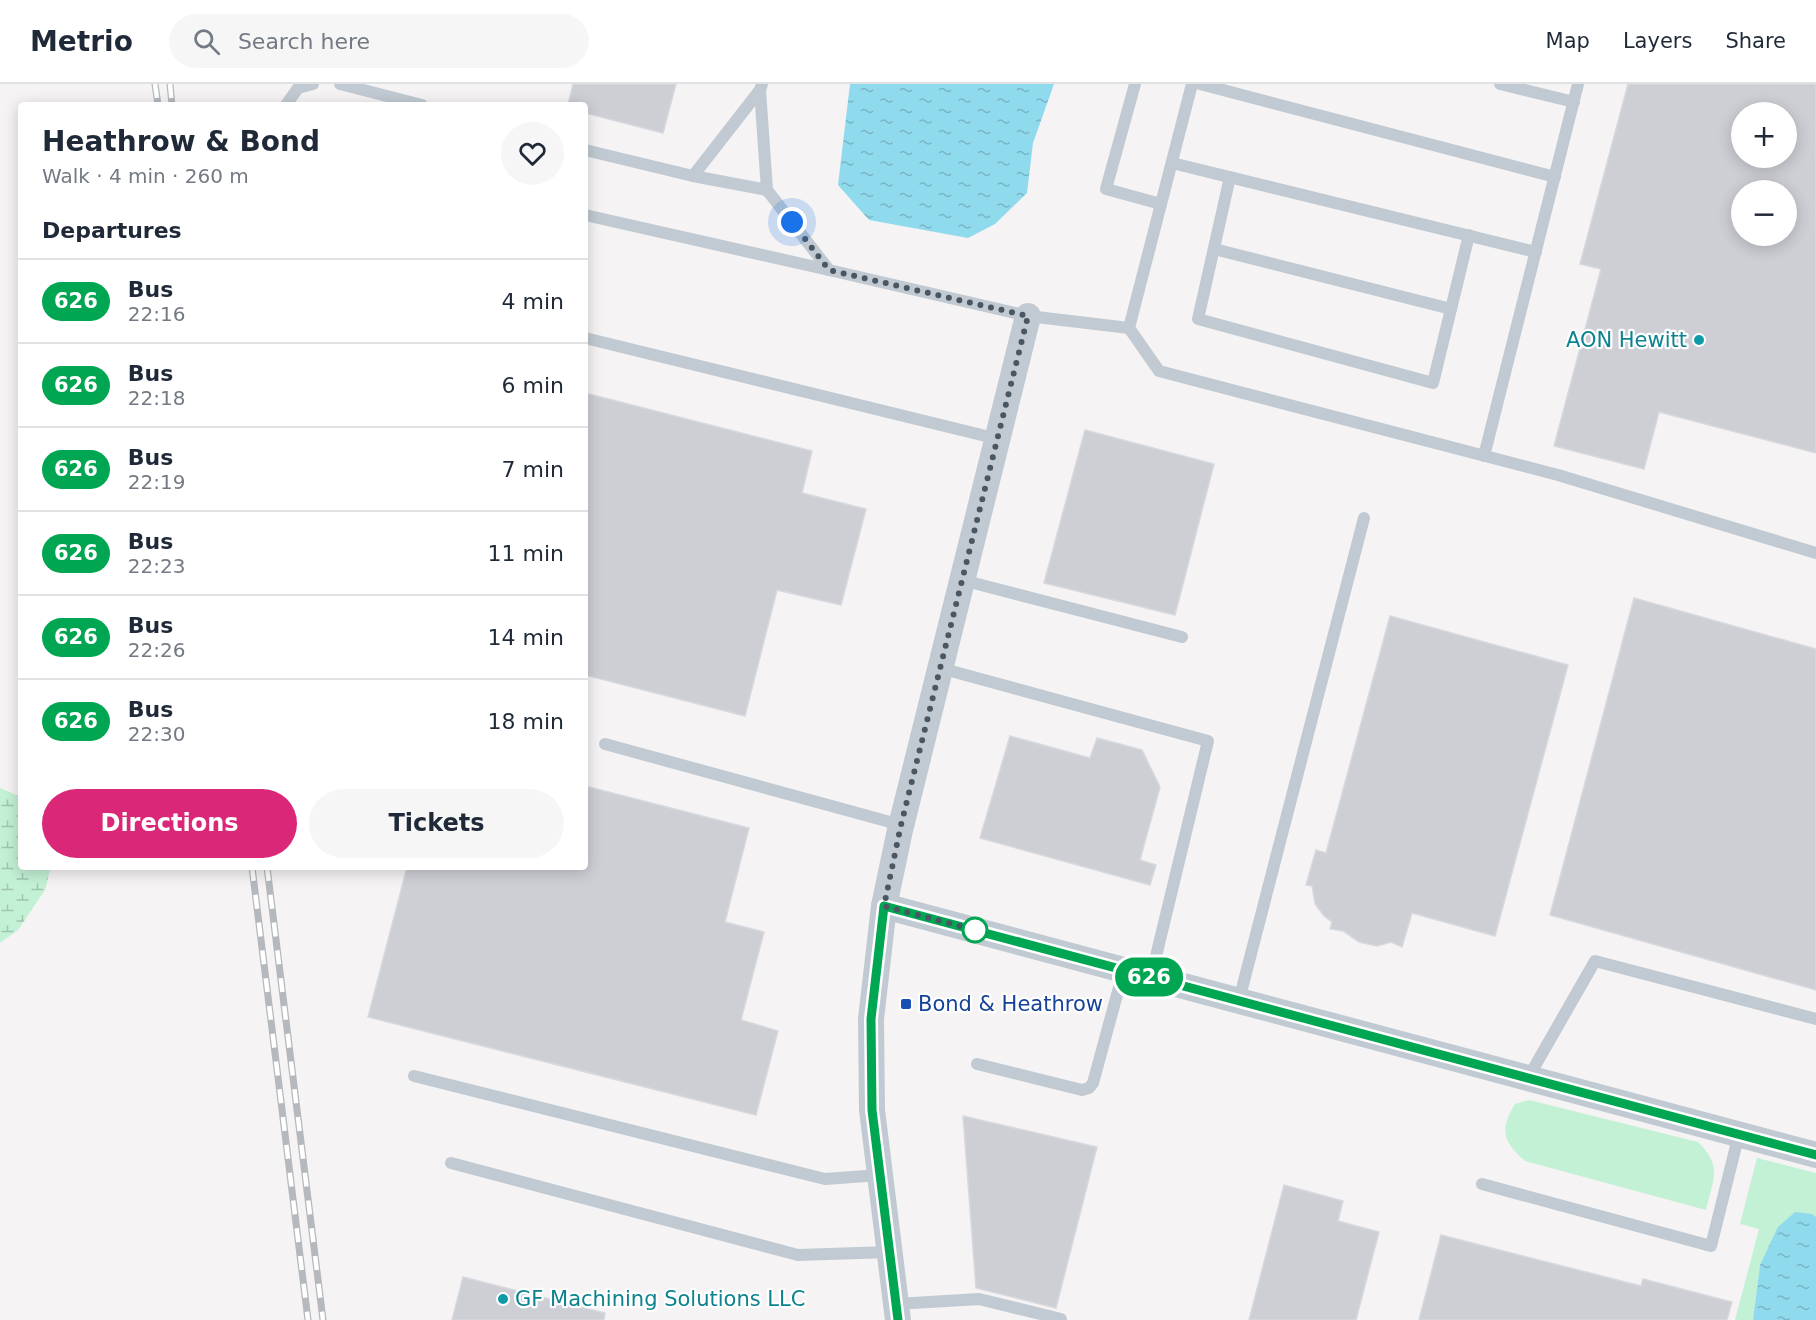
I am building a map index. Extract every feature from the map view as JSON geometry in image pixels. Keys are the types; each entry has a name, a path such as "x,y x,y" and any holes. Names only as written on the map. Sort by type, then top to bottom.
{"street":[{"path":"897,1312 872,1110 871,1019 884,906 901,825 1028,316"},
{"path":"884,906 1816,1155"}],"lane":[{"path":"288,102 298,88 312,84"},
{"path":"340,84 410,102"},
{"path":"1135,84 1106,189 1161,204"},
{"path":"1192,84 1130,328 1159,371 1558,475 1816,553"},
{"path":"1200,84 1555,177"},
{"path":"1500,84 1574,102"},
{"path":"1484,456 1578,84"},
{"path":"693,176 761,87"},
{"path":"761,87 767,190 829,270"},
{"path":"588,151 693,176 767,190"},
{"path":"1172,163 1536,252"},
{"path":"1230,177 1198,319 1433,383 1469,235"},
{"path":"588,216 1028,316 1130,328"},
{"path":"1214,249 1451,309"},
{"path":"588,339 998,439"},
{"path":"1239,1000 1364,518"},
{"path":"962,580 1182,637"},
{"path":"940,668 1208,741 1151,977"},
{"path":"605,744 901,825"},
{"path":"1528,1078 1595,961 1816,1019"},
{"path":"977,1064 1082,1089 1089,1088 1093,1083 1124,969"},
{"path":"414,1076 825,1179 880,1175"},
{"path":"1482,1184 1711,1246 1739,1134"},
{"path":"452,1163 798,1255 890,1252"},
{"path":"897,1312 979,1299 1060,1319"}],"green space":[{"path":"0,788 18,796 18,870 50,870 45,890 18,930 0,943"},
{"path":"1529,1100 1698,1142 1711,1159 1714,1174 1706,1210 1525,1161 1508,1141 1505,1129 1515,1104"},
{"path":"1757,1158 1816,1173 1816,1217 1812,1214 1760,1265 1753,1320 1735,1320 1759,1229 1740,1224"}],"water":[{"path":"850,84 1054,84 1033,143 1027,193 995,224 968,238 869,220 838,185"},
{"path":"1795,1212 1812,1214 1816,1217 1816,1320 1753,1320 1760,1265 1778,1227"}],"building":[{"path":"573,84 676,84 663,133 588,114 588,102 569,102"},
{"name":"AON Hewitt","path":"1628,84 1816,84 1816,453 1659,412 1644,469 1554,446 1601,269 1580,264"},
{"path":"588,394 812,451 802,493 866,509 841,605 777,590 745,716 588,676"},
{"path":"1085,430 1214,464 1175,615 1044,583"},
{"path":"1634,598 1816,649 1816,990 1550,915"},
{"path":"1390,616 1568,665 1495,936 1412,913 1402,947 1391,942 1377,946 1359,942 1343,931 1330,929 1332,922 1315,904 1312,886 1306,885 1316,850 1326,853"},
{"path":"1010,736 1090,758 1097,738 1142,750 1160,787 1140,860 1156,865 1150,885 980,838"},
{"path":"588,787 749,828 725,922 764,932 741,1020 778,1031 756,1115 368,1017 406,870 588,870"},
{"path":"963,1116 1097,1147 1056,1308 976,1288"},
{"path":"1284,1185 1343,1201 1338,1221 1379,1232 1356,1320 1249,1320"},
{"path":"1441,1235 1641,1286 1643,1279 1732,1302 1727,1320 1419,1320"},
{"name":"GF Machining Solutions LLC","path":"463,1277 605,1313 604,1320 452,1320"}],"railway":[{"path":"155,84 158,102"},
{"path":"170,84 172,102"},
{"path":"252,870 308,1320"},
{"path":"267,870 323,1320"}],"bus line":[{"name":"626","path":"898,1320 872,1110 871,1019 884,906 1816,1155"}],"place":[{"name":"AON Hewitt","path":"1699,340"},
{"name":"Bond & Heathrow","path":"906,1004"},
{"name":"GF Machining Solutions LLC","path":"503,1299"}],"route":[{"path":"792,222 829,270 1028,316 901,825 884,906 975,930"}]}
